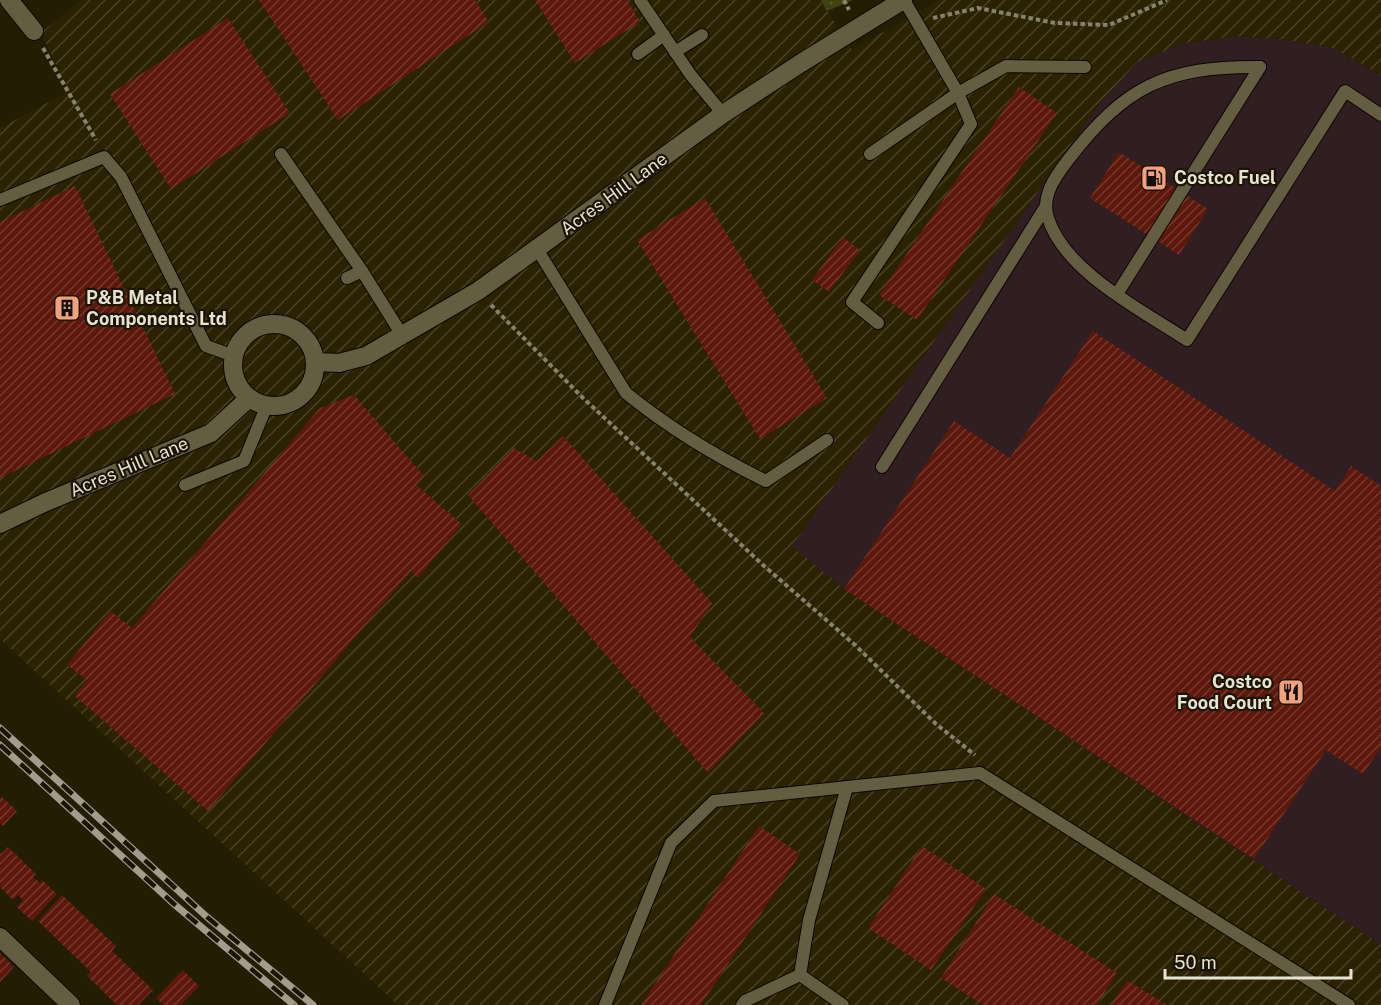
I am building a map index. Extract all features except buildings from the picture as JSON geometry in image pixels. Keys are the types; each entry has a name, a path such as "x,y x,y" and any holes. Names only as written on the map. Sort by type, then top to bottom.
{"street":[{"path":"9,0 34,31"},
{"name":"Acres Hill Lane","path":"315,362 339,363 366,356 478,291 723,114 904,0"},
{"path":"284,324 306,338 313,350 314,375 302,396 291,403 279,406 257,403 241,389 236,379 233,368 234,356 238,344 247,334 258,327 284,324"},
{"name":"Acres Hill Lane","path":"0,524 46,502 211,433 249,398"},
{"path":"0,937 70,1005"}],"lane":[{"path":"640,0 675,52 723,114"},
{"path":"878,323 852,302 971,123 958,93 904,0"},
{"path":"638,54 664,35"},
{"path":"675,52 702,35"},
{"path":"870,154 958,93 1006,66 1085,67"},
{"path":"882,467 1046,206 1052,183 1092,129 1120,104 1155,82 1186,72 1224,67 1260,67 1117,294"},
{"path":"1046,206 1052,228 1066,250 1088,272 1187,340 1345,91 1381,115"},
{"path":"281,154 362,271 402,335"},
{"path":"0,200 104,157 121,177 206,346 234,356"},
{"path":"537,249 626,393 726,462 766,481 827,440"},
{"path":"347,278 362,271"},
{"path":"184,485 243,461 267,405"},
{"path":"605,1005 671,843 714,801 980,773 1348,1005"},
{"path":"800,975 809,920 847,787"},
{"path":"742,1005 745,1001 800,975"},
{"path":"800,975 843,1005"}],"path":[{"path":"916,21 978,8 1055,23 1109,25 1167,0"},
{"path":"34,31 104,157"},
{"path":"478,291 583,398 763,565 855,645 936,724 980,758"}],"shaded area":[{"path":"81,0 821,0 852,50 939,0 1381,0 1381,75 1331,47 1280,39 1240,36 1185,43 1137,62 1096,108 792,546 844,589 1381,945 1381,1005 398,1005 0,639 0,128 69,91 41,33"},
{"path":"1240,36 1280,39 1331,47 1381,75 1381,945 844,589 791,546 1096,108 1137,62 1185,43"}],"green space":[{"path":"821,0 853,0 827,11"}],"railway":[{"path":"0,728 207,917 313,1005"},
{"path":"0,745 174,904 294,1005"}],"place":[{"name":"Costco Fuel","path":"1154,178"},
{"name":"P&B Metal Components Ltd","path":"67,308"},
{"name":"Costco Food Court","path":"1291,692"}]}
